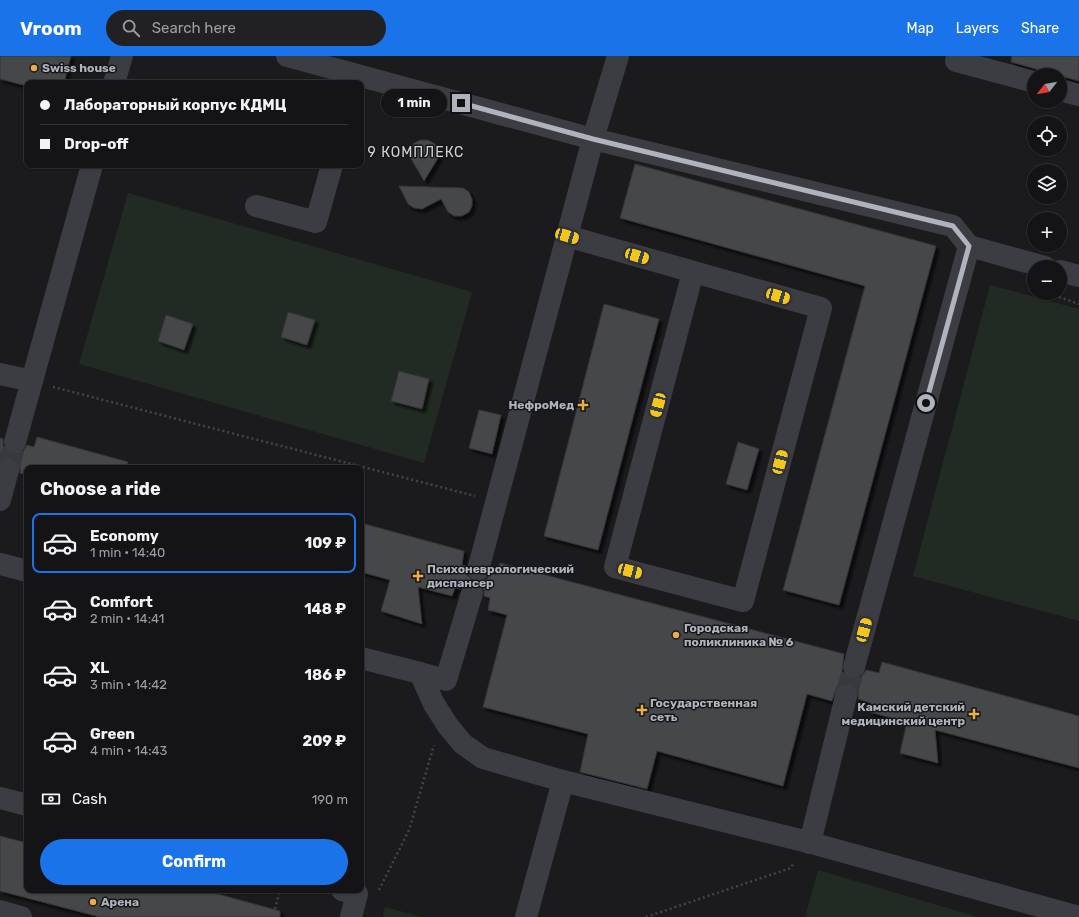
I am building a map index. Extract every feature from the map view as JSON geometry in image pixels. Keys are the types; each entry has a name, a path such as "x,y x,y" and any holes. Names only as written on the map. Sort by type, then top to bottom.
{"lane":[{"path":"115,80 122,56"},
{"path":"287,56 357,79"},
{"path":"478,570 593,139 618,56"},
{"path":"958,56 956,61 1027,80"},
{"path":"364,81 593,139 953,226 969,246 1027,262"},
{"path":"1067,92 1079,95"},
{"path":"15,442 91,168"},
{"path":"256,206 316,222 331,168"},
{"path":"567,236 821,308 743,601 615,567 693,272"},
{"path":"854,667 969,246"},
{"path":"1067,273 1079,276"},
{"path":"0,374 32,382"},
{"path":"0,500 8,470"},
{"path":"0,564 24,570"},
{"path":"364,659 446,680 472,592"},
{"path":"420,673 434,704 442,716 463,744 483,758 563,781 807,842 1079,917"},
{"path":"807,842 846,696"},
{"path":"526,917 563,781"},
{"path":"0,798 24,804"},
{"path":"351,917 357,894 353,893"},
{"path":"0,911 21,917"}],"path":[{"path":"1067,300 1079,304"},
{"path":"32,382 356,465"},
{"path":"364,467 496,501"},
{"path":"378,892 409,830 442,716"},
{"path":"646,917 791,868 807,842"},
{"path":"275,909 279,893"}],"shaded area":[{"path":"128,193 472,292 424,463 79,364"},
{"path":"990,285 1027,295 1027,300 1046,300 1079,309 1079,621 913,576"},
{"path":"818,870 978,917 805,917"},
{"path":"385,907 422,917 383,917"}],"building":[{"name":"Swiss house","path":"0,56 71,56 65,80 24,80 24,85 0,79"},
{"path":"1012,56 1079,56 1079,81 1067,78 1067,68 1032,68 1011,62"},
{"path":"421,140 428,140 435,144 438,151 438,158 424,181 410,157 410,150 414,143"},
{"path":"635,164 936,246 839,605 783,590 865,286 620,218"},
{"path":"399,186 463,188 469,192 472,199 472,206 469,212 462,216 454,216 448,212 441,199 422,209 414,208 408,204"},
{"path":"604,304 659,319 598,550 544,536"},
{"path":"288,312 315,320 307,345 281,337"},
{"path":"166,315 193,324 184,350 158,341"},
{"path":"399,371 429,379 422,409 391,401"},
{"path":"479,410 501,415 492,454 469,448"},
{"path":"37,437 128,462 128,465 24,465 24,474 20,473 20,466 17,461 12,458 5,458 0,461 0,438 3,439 3,445 6,451 12,454 18,454 23,451 27,445 34,447"},
{"path":"738,442 759,449 747,490 726,484"},
{"name":"Психоневрологический диспансер","path":"364,524 464,551 462,565 466,566 466,574 473,581 464,584 460,589 455,588 452,596 418,587 422,624 381,611 390,580 364,573"},
{"path":"500,563 844,654 842,671 845,676 851,679 857,679 862,676 866,670 879,673 882,662 1079,716 1079,768 935,730 938,763 900,753 907,722 869,712 871,703 858,699 858,692 854,687 849,684 843,684 837,687 832,701 807,694 783,786 657,751 647,789 580,772 588,734 483,707 507,615 488,610 490,598 484,596 484,590 477,582 487,579 490,573 496,575"},
{"path":"0,836 24,842 24,893 214,893 280,911 280,917 100,917 0,891"}],"tunnel":[{"path":"8,470 15,442"},
{"path":"846,696 854,667"}],"place":[{"name":"Swiss house","path":"34,68"},
{"name":"НефроМед","path":"583,405"},
{"name":"Психоневрологический диспансер","path":"418,576"},
{"name":"Городская поликлиника № 6","path":"676,635"},
{"name":"Государственная сеть","path":"642,710"},
{"name":"Камский детский медицинский центр","path":"974,714"},
{"name":"Арена","path":"93,902"}],"district":[{"name":"9 КОМПЛЕКС","path":"416,152"}],"route":[{"path":"461,103 593,139 953,226 969,246 926,403"}]}
